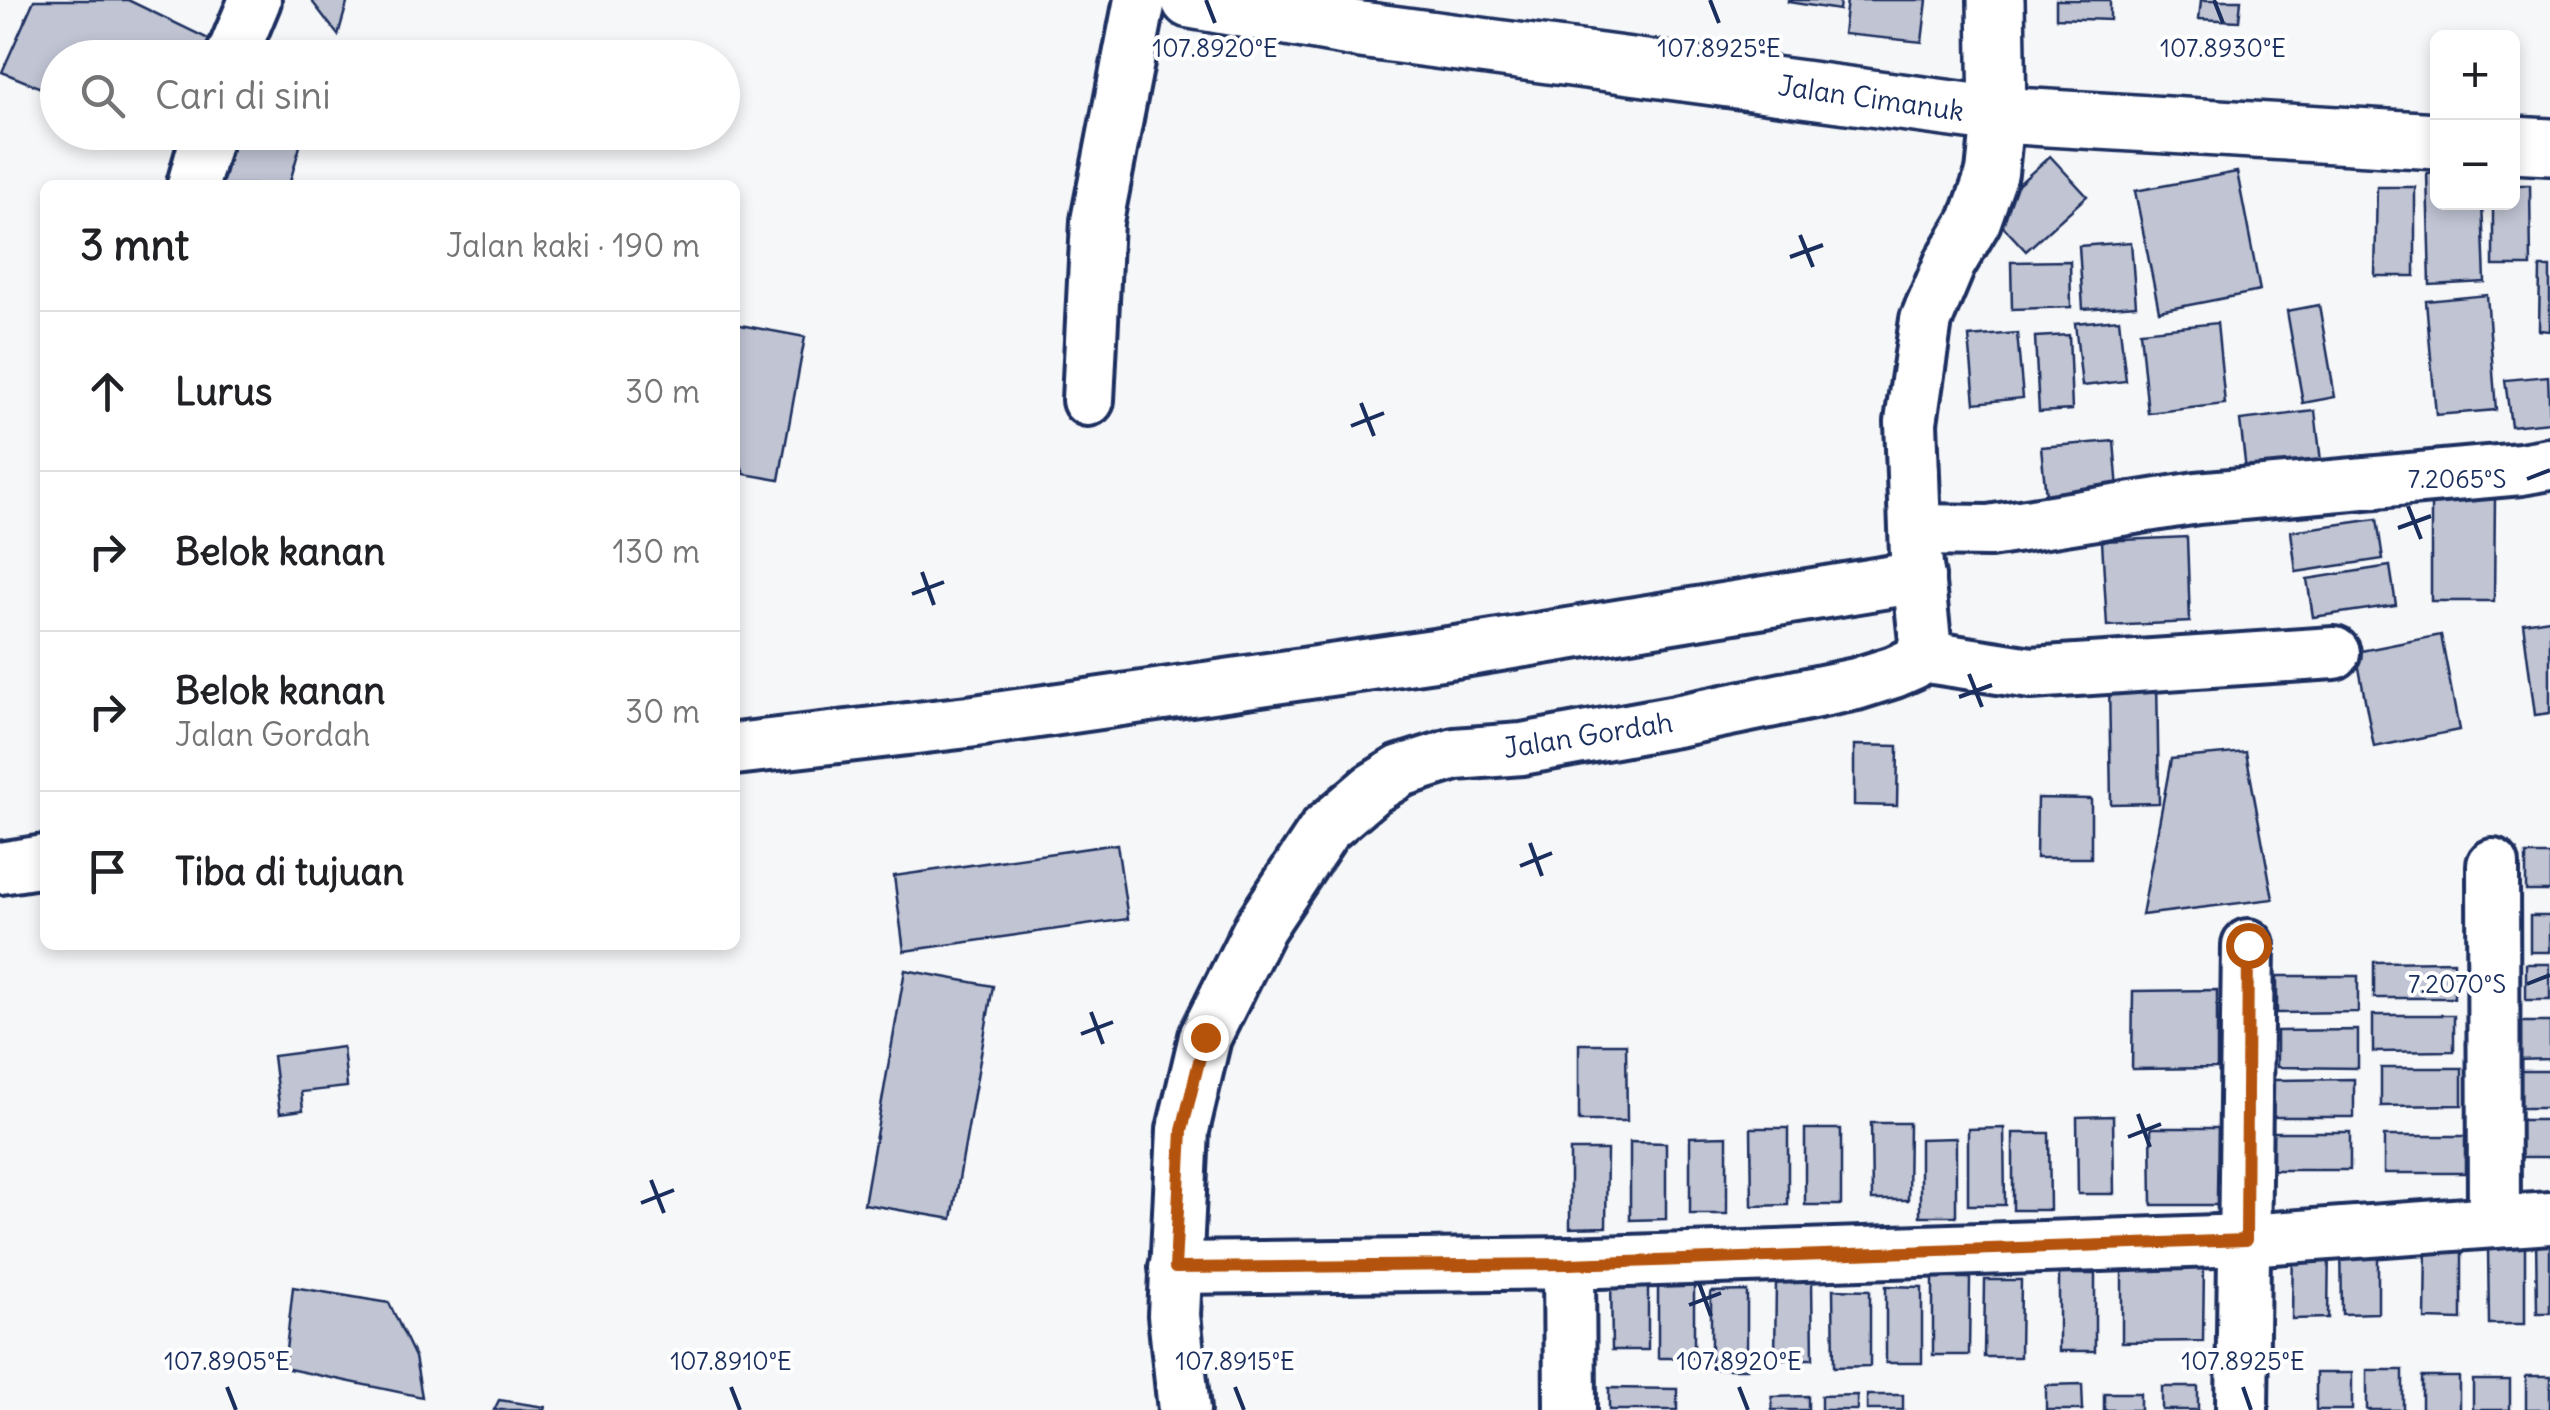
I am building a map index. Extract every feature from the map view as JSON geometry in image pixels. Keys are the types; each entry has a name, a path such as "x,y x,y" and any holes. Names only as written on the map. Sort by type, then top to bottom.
{"main road":[{"name":"Jalan Cimanuk","path":"1190,0 1380,32 1998,115 2430,141"},
{"path":"1996,0 1998,115"},
{"path":"2520,145 2550,147"}],"street":[{"path":"238,40 255,0"},
{"path":"1088,400 1096,221 1140,0"},
{"path":"1998,115 1992,173 1975,220 1950,262 1926,320 1910,422 1925,640 1921,656 2031,674 2334,653"},
{"path":"194,180 203,150"},
{"path":"740,748 968,722 1430,656 1917,554 1989,531 2197,498 2550,464"},
{"name":"Jalan Gordah","path":"1184,1410 1174,1315 1182,1130 1205,1037 1260,927 1325,830 1372,789 1400,771 1456,754 1522,749 1856,684 1894,672 1921,656"},
{"path":"0,868 40,862"},
{"path":"2493,865 2494,1222"},
{"path":"2242,1410 2248,945"},
{"path":"1175,1268 1569,1264 2246,1240 2550,1218"},
{"path":"1569,1264 1570,1410"}],"building":[{"path":"34,0 128,0 211,40 40,40 40,88 2,72"},
{"path":"311,0 348,0 338,35"},
{"path":"1788,0 1840,0 1839,10"},
{"path":"1847,0 1927,0 1922,42 1843,34"},
{"path":"2056,0 2110,0 2110,20 2056,18"},
{"path":"2201,0 2241,0 2239,21 2199,19"},
{"path":"216,150 299,150 290,180 207,180"},
{"path":"2050,156 2087,196 2026,251 1989,211"},
{"path":"2237,172 2260,291 2159,311 2135,191"},
{"path":"2427,173 2430,210 2482,210 2485,282 2430,285"},
{"path":"2520,185 2530,185 2531,266 2493,266 2493,210 2520,210"},
{"path":"2377,187 2415,187 2415,276 2375,276"},
{"path":"2131,242 2136,305 2083,309 2079,246"},
{"path":"2070,261 2071,307 2012,309 2011,262"},
{"path":"2540,267 2550,267 2550,331 2539,330"},
{"path":"2487,295 2496,410 2436,415 2426,301"},
{"path":"2319,305 2335,397 2303,403 2287,311"},
{"path":"2119,319 2126,381 2082,386 2075,323"},
{"path":"2217,323 2225,404 2148,413 2140,331"},
{"path":"740,325 805,337 779,480 744,474 740,461"},
{"path":"2017,333 2023,398 1975,403 1969,337"},
{"path":"2069,335 2072,410 2039,412 2035,337"},
{"path":"2548,376 2550,422 2511,426 2505,380"},
{"path":"2315,411 2322,470 2247,479 2240,420"},
{"path":"2114,441 2118,490 2046,496 2041,447"},
{"path":"2431,497 2495,497 2494,601 2431,601"},
{"path":"2377,519 2383,559 2296,572 2291,531"},
{"path":"2187,537 2190,622 2107,626 2102,541"},
{"path":"2390,566 2396,605 2313,617 2307,579"},
{"path":"2550,619 2550,713 2535,715 2523,623"},
{"path":"2441,635 2459,730 2374,747 2356,652"},
{"path":"2157,679 2159,803 2111,804 2109,680"},
{"path":"1854,745 1898,746 1897,806 1854,805"},
{"path":"2246,752 2273,899 2142,915 2171,759"},
{"path":"2037,798 2091,799 2091,858 2036,858"},
{"path":"1117,844 1128,919 904,951 894,876"},
{"path":"2526,855 2550,855 2550,891 2526,891"},
{"path":"2530,916 2550,916 2550,952 2530,952"},
{"path":"2454,961 2454,998 2374,998 2374,962"},
{"path":"2526,964 2550,964 2550,1000 2526,1000"},
{"path":"905,970 993,986 952,1219 864,1204"},
{"path":"2277,976 2358,976 2358,1012 2277,1013"},
{"path":"2217,990 2217,1068 2132,1069 2133,991"},
{"path":"2373,1015 2454,1015 2454,1051 2373,1052"},
{"path":"2516,1022 2550,1022 2550,1059 2516,1060"},
{"path":"2358,1030 2358,1068 2277,1067 2277,1031"},
{"path":"1579,1044 1626,1044 1627,1121 1579,1121"},
{"path":"343,1047 347,1087 301,1092 303,1110 280,1113 273,1056"},
{"path":"2381,1068 2462,1068 2462,1105 2381,1106"},
{"path":"2515,1071 2550,1071 2550,1108 2516,1108"},
{"path":"2354,1079 2354,1117 2273,1117 2273,1080"},
{"path":"2113,1116 2114,1194 2078,1194 2077,1117"},
{"path":"2513,1120 2550,1120 2550,1157 2513,1157"},
{"path":"1871,1123 1909,1123 1908,1200 1872,1200"},
{"path":"1751,1128 1788,1128 1788,1205 1752,1206"},
{"path":"2004,1128 2005,1205 1968,1205 1968,1129"},
{"path":"2151,1128 2224,1128 2224,1205 2152,1205"},
{"path":"1805,1129 1841,1129 1841,1205 1805,1205"},
{"path":"2269,1132 2350,1132 2350,1170 2269,1170"},
{"path":"2013,1133 2049,1133 2050,1210 2013,1210"},
{"path":"1727,1136 1727,1214 1690,1214 1690,1137"},
{"path":"2384,1136 2465,1136 2465,1173 2384,1173"},
{"path":"1956,1138 1956,1216 1920,1216 1920,1139"},
{"path":"1630,1142 1666,1143 1666,1219 1630,1220"},
{"path":"1570,1150 1607,1150 1606,1227 1570,1228"},
{"path":"2536,1235 2550,1235 2550,1313 2537,1313"},
{"path":"2341,1237 2378,1237 2378,1313 2342,1314"},
{"path":"2293,1241 2329,1241 2328,1318 2292,1319"},
{"path":"2426,1242 2462,1242 2462,1320 2425,1319"},
{"path":"2488,1247 2525,1247 2525,1324 2489,1324"},
{"path":"2122,1264 2204,1264 2203,1341 2122,1342"},
{"path":"1648,1273 1648,1350 1612,1350 1611,1274"},
{"path":"2059,1274 2095,1274 2095,1351 2059,1351"},
{"path":"1933,1278 1970,1278 1969,1355 1933,1355"},
{"path":"1985,1280 2021,1280 2020,1357 1984,1357"},
{"path":"1658,1281 1694,1281 1694,1358 1658,1358"},
{"path":"1776,1282 1812,1282 1813,1359 1775,1359"},
{"path":"1886,1286 1922,1287 1922,1363 1886,1363"},
{"path":"293,1287 389,1303 415,1357 422,1397 284,1368"},
{"path":"1833,1289 1870,1290 1870,1366 1834,1367"},
{"path":"1747,1291 1747,1369 1711,1369 1711,1292"},
{"path":"2367,1370 2403,1370 2403,1410 2367,1410"},
{"path":"2316,1373 2352,1373 2352,1410 2316,1410"},
{"path":"2526,1376 2550,1376 2550,1410 2526,1410"},
{"path":"2422,1377 2459,1377 2459,1410 2422,1410"},
{"path":"2473,1380 2510,1380 2510,1410 2473,1410"},
{"path":"2082,1384 2083,1410 2046,1410 2046,1385"},
{"path":"2162,1387 2198,1387 2198,1410 2162,1410"},
{"path":"1609,1388 1677,1389 1677,1410 1609,1410"},
{"path":"2104,1393 2140,1393 2140,1410 2104,1410"},
{"path":"1857,1395 1857,1410 1821,1410 1821,1396"},
{"path":"1867,1395 1903,1395 1903,1410 1867,1410"},
{"path":"1808,1396 1808,1410 1772,1410 1772,1397"},
{"path":"499,1400 545,1407 494,1410"}],"route":[{"path":"1205,1037 1182,1130 1175,1268 1569,1264 2246,1240 2248,945"}]}
